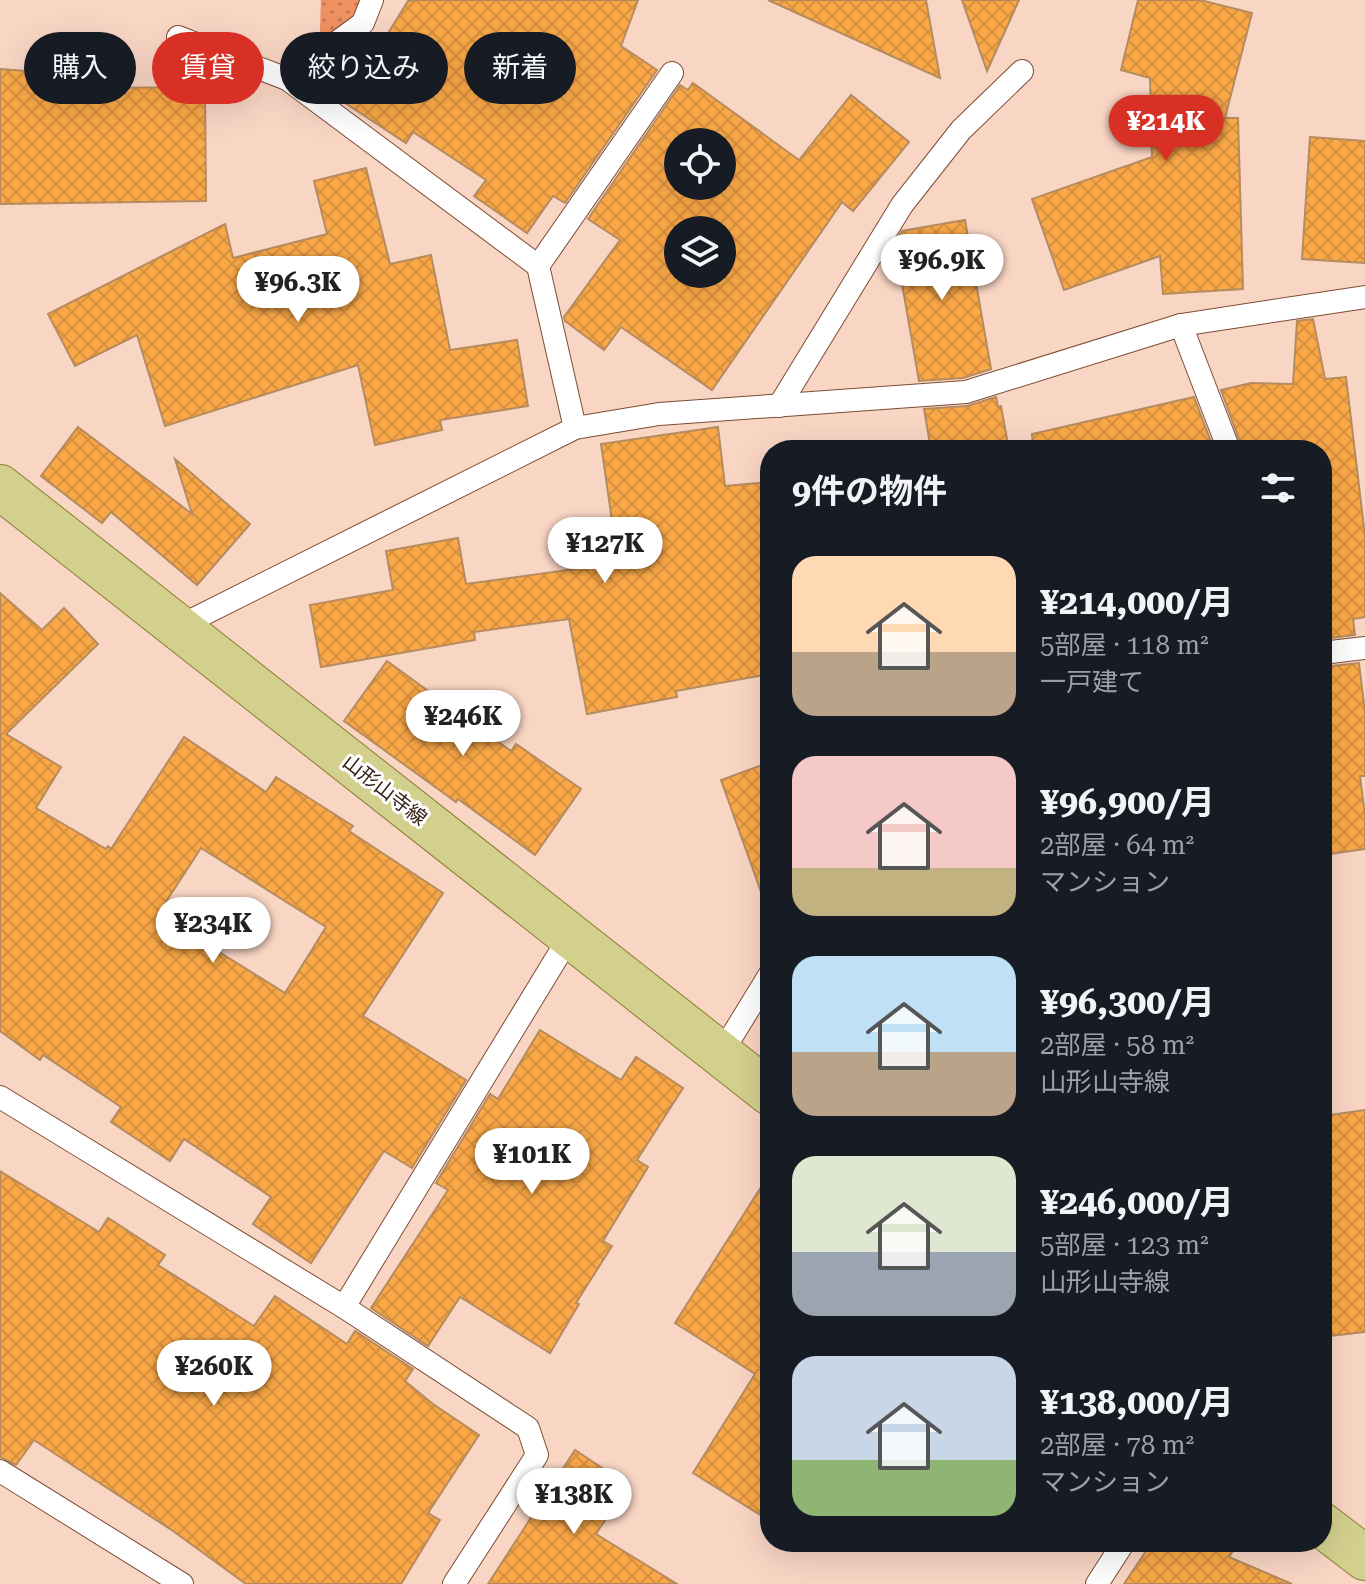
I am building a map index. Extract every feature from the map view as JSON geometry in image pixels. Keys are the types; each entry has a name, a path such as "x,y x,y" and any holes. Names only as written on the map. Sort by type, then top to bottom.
{"main road":[{"name":"山形山寺線","path":"0,487 760,1085"},
{"path":"1332,1533 1365,1558"}],"lane":[{"path":"351,32 363,23 372,0"},
{"path":"779,406 902,205 961,130 1022,71"},
{"path":"538,266 672,73"},
{"path":"321,104 538,266 575,428"},
{"path":"178,627 575,428 659,414 966,392 1181,325 1365,297"},
{"path":"1181,325 1225,440"},
{"path":"1332,652 1365,648"},
{"path":"344,1307 570,936"},
{"path":"721,1054 760,990"},
{"path":"0,1097 344,1307 528,1428 537,1455 454,1584"},
{"path":"0,1471 182,1584"},
{"path":"1097,1584 1118,1552"}],"shaded area":[{"path":"321,0 372,0 341,32 320,32"}],"building":[{"path":"638,0 621,46 657,70 565,203 553,196 527,233 474,196 486,180 413,132 406,143 347,104 448,104 448,32 389,32 408,1"},
{"path":"768,0 926,0 940,78"},
{"path":"962,0 1019,0 987,71"},
{"path":"1138,0 1200,0 1252,13 1225,118 1238,118 1243,289 1163,294 1160,256 1064,290 1032,199 1152,157 1150,78 1121,70"},
{"path":"0,69 24,71 24,104 136,104 136,88 152,87 152,104 205,104 206,201 0,204"},
{"path":"693,83 799,160 851,95 909,142 853,211 842,202 712,390 621,327 604,350 565,321 564,317 620,240 588,219 680,85 688,90"},
{"path":"1310,137 1365,141 1365,263 1302,259"},
{"path":"366,168 390,264 431,255 450,350 517,340 528,406 440,420 442,430 375,445 358,365 165,426 137,335 75,366 48,314 225,224 233,258 327,234 314,181"},
{"path":"965,220 991,369 963,378 919,381 895,244 902,231"},
{"path":"1313,319 1325,379 1346,377 1365,536 1365,617 1353,619 1355,635 1332,638 1332,440 1239,440 1221,390 1251,383 1293,384 1297,321"},
{"path":"996,397 998,407 1001,406 1007,440 929,440 924,409 967,406"},
{"path":"1194,397 1210,440 1032,440 1032,434"},
{"path":"78,427 192,514 175,459 250,524 197,585 111,512 102,523 41,476"},
{"path":"718,427 725,486 760,483 760,676 676,691 677,697 587,714 569,619 474,632 475,640 321,667 310,605 393,590 386,551 458,538 466,584 618,563 601,444"},
{"path":"0,593 42,630 64,608 98,644 6,734 61,767 36,808 111,849 184,737 266,792 276,777 353,826 349,831 443,893 363,1016 466,1080 412,1168 384,1151 311,1263 253,1224 271,1197 184,1139 170,1161 111,1122 121,1107 43,1055 40,1060 0,1031","holes":["201,848 326,927 285,993 158,914"]},
{"path":"387,661 511,751 516,744 581,789 535,855 344,721"},
{"path":"1359,663 1365,712 1365,776 1360,776 1365,849 1332,854 1332,666"},
{"path":"760,766 760,889 721,780"},
{"path":"540,1030 621,1080 636,1057 683,1088 637,1160 648,1167 603,1241 612,1246 576,1303 579,1304 550,1353 460,1297 428,1346 371,1308 448,1190 436,1183 490,1094 498,1099"},
{"path":"1365,1110 1365,1332 1332,1336 1332,1115"},
{"path":"0,1171 99,1232 108,1218 165,1255 158,1265 254,1326 275,1296 347,1344 355,1331 413,1369 405,1381 479,1435 428,1513 440,1520 401,1584 246,1584 173,1531 34,1440 16,1465 0,1457"},
{"path":"760,1189 760,1515 693,1473 755,1374 675,1323"},
{"path":"575,1450 628,1485 596,1534 677,1584 488,1584"},
{"path":"1145,1552 1232,1552 1229,1557 1292,1584 1124,1584"}]}
